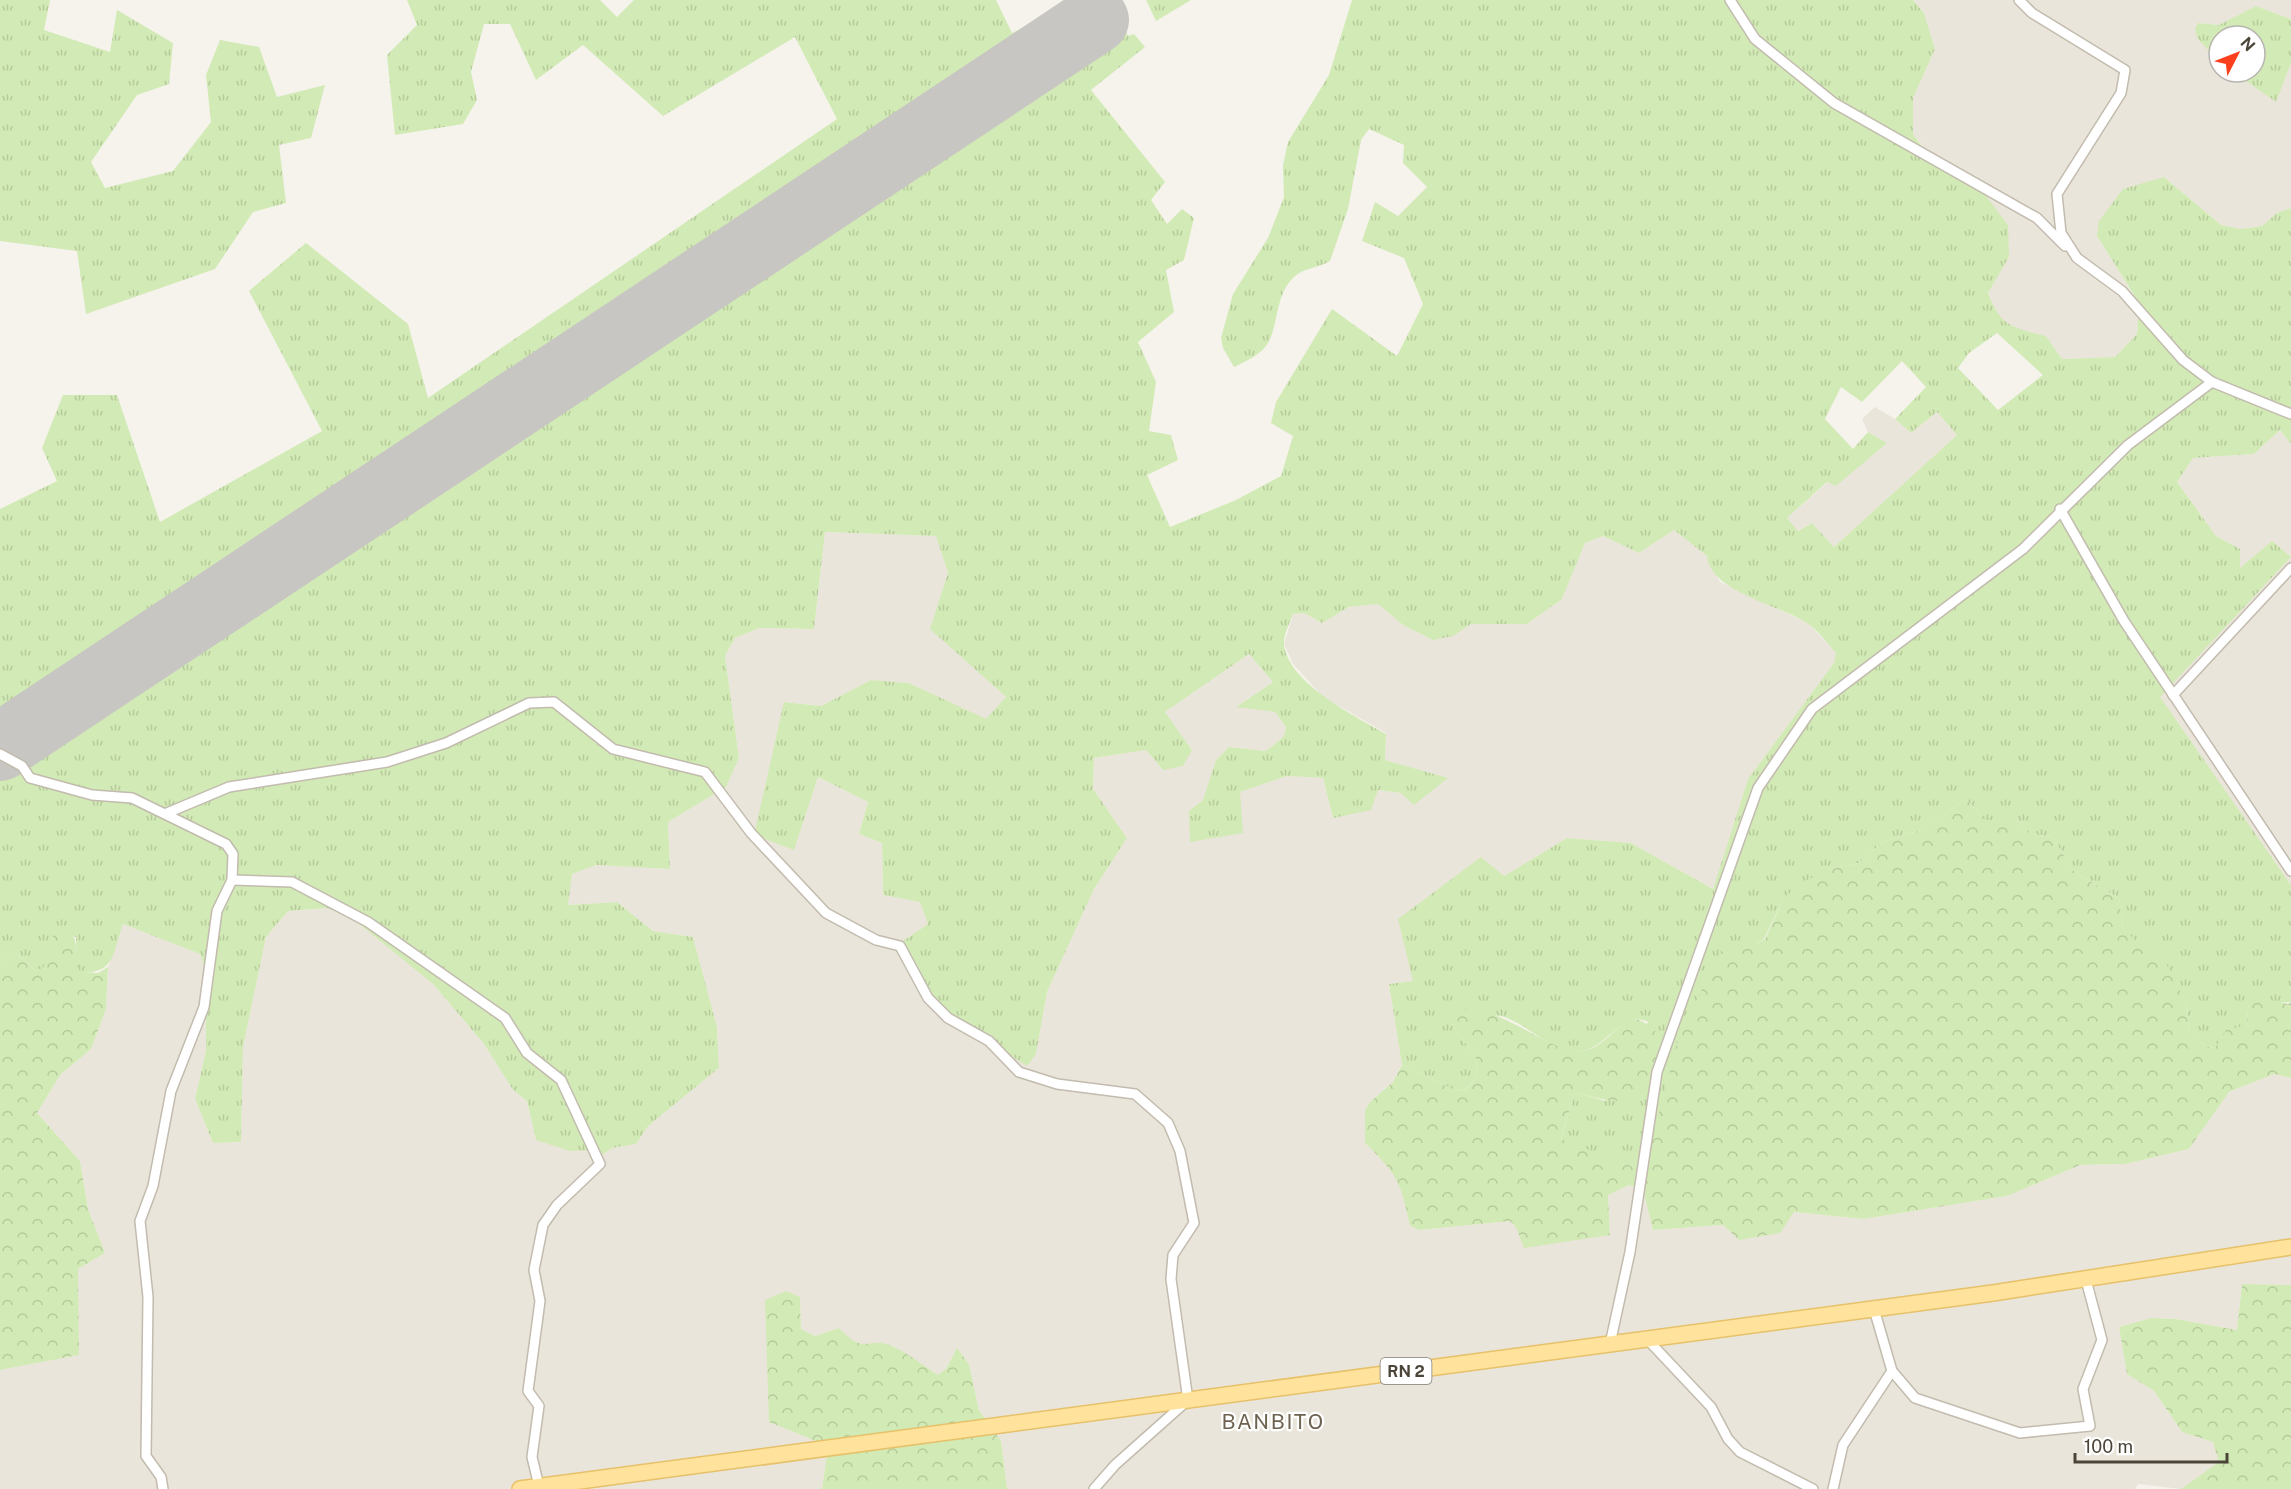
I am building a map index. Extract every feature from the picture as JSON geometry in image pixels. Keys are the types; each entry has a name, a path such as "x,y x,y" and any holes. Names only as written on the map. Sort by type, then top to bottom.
{"main road":[{"name":"RN 2","path":"520,1489 1874,1309 2086,1280 2291,1247"}],"street":[{"path":"1730,0 1755,39 1834,103 2037,218 2077,258 2122,291 2183,360 2212,382 2291,414"},
{"path":"2019,0 2032,13 2125,70 2121,93 2057,194 2061,233 2077,258"},
{"path":"1610,1344 1630,1252 1657,1072 1758,788 1812,709 2023,549 2128,444 2212,382"},
{"path":"2061,509 2124,621 2291,871"},
{"path":"2173,695 2291,568"},
{"path":"166,813 229,788 387,762 446,743 530,703 554,702 613,749 705,772 752,833 826,913 876,940 900,946 928,998 948,1018 989,1041 1019,1072 1057,1084 1135,1094 1168,1123 1180,1151 1194,1223 1173,1255 1171,1279 1188,1400 1115,1465 1094,1489"},
{"path":"0,754 22,766 30,777 92,795 132,798 226,844 233,854 232,880 217,910 204,1007 171,1091 153,1186 140,1221 148,1297 146,1456 161,1477 163,1489"},
{"path":"232,880 292,882 368,922 505,1018 527,1053 561,1080 600,1164 557,1205 543,1225 534,1270 540,1301 528,1390 539,1406 532,1457 539,1486"},
{"path":"1874,1309 1892,1371 1915,1398 2020,1433 2090,1426 2083,1389 2102,1340 2086,1280"},
{"path":"1647,1339 1711,1407 1728,1439 1740,1452 1813,1489"},
{"path":"1833,1489 1843,1444 1892,1371"}],"shaded area":[{"path":"1913,0 2291,0 2291,19 2256,6 2221,24 2198,23 2207,40 2207,84 2250,84 2275,101 2291,63 2291,208 2277,213 2262,226 2241,229 2221,225 2164,177 2097,236 2139,304 2137,334 2115,357 2062,359 2046,336 2012,328 1995,313 1988,293 2009,257 1913,134 1913,98 1935,49 1924,13"},
{"path":"1875,407 1895,419 1911,433 1937,412 1957,435 1834,547 1812,523 1797,531 1787,518 1828,482 1886,443 1868,432 1862,419"},
{"path":"2280,430 2291,444 2291,557 2240,569 2240,549 2216,536 2177,482 2193,458 2254,454"},
{"path":"1674,530 1707,556 1720,582 1808,623 1837,653 1834,663 1748,779 1713,889 1631,843 1567,838 1504,876 1413,981 1389,984 1402,1065 1393,1082 1370,1102 1365,1143 1389,1167 1401,1185 1410,1226 1421,1230 1510,1221 1516,1227 1610,1235 1608,1195 1629,1185 1643,1190 1653,1230 1723,1225 1793,1212 1863,1219 2007,1196 2080,1165 2125,1164 2189,1149 2229,1092 2274,1074 2291,1078 2291,1285 2242,1284 2237,1330 2176,1319 2151,1318 2119,1327 2127,1374 2154,1391 2182,1432 2213,1442 2220,1462 2181,1489 2138,1484 2135,1489 1007,1489 1001,1441 979,1410 969,1364 957,1348 946,1369 938,1375 895,1347 883,1343 863,1346 853,1343 839,1328 815,1336 801,1329 800,1297 768,1362 769,1422 828,1446 822,1489 0,1489 0,1370 78,1355 78,1269 105,1253 88,1209 80,1161 37,1113 60,1075 91,1049 106,1009 108,967 123,924 200,954 206,971 206,1050 195,1099 213,1143 241,1142 243,1047 266,937 288,911 327,908 353,919 433,984 484,1044 513,1090 527,1101 536,1140 592,1150 598,1158 612,1148 636,1144 648,1126 719,1068 717,1027 693,937 653,931 617,902 567,905 572,874 596,865 670,869 668,822 726,787 739,758 725,656 735,638 759,628 814,629 825,532 937,536 948,573 931,629 1006,697 986,720 909,683 871,680 821,706 785,702 794,850 818,777 868,802 859,834 882,843 883,895 921,902 928,924 894,948 1036,1054 1047,992 1094,889 1127,838 1093,789 1094,758 1146,750 1163,770 1192,750 1165,712 1249,654 1273,682 1237,706 1276,712 1286,727 1284,736 1266,751 1229,747 1216,760 1203,801 1240,792 1287,776 1323,778 1333,818 1378,790 1401,793 1447,778 1385,760 1386,733 1323,697 1293,664 1284,644 1293,614 1304,613 1322,623 1349,607 1378,604 1403,625 1453,636 1471,624 1527,624 1562,599 1585,543 1603,536 1639,553"},
{"path":"2291,557 2291,885 2159,697"}],"green space":[{"path":"0,0 50,0 44,30 110,52 117,10 173,43 169,84 137,95 91,162 105,188 173,171 211,122 206,75 220,40 259,47 277,97 325,85 311,138 279,145 286,203 253,212 215,269 86,314 77,251 0,241"},
{"path":"407,0 600,0 617,17 634,0 996,0 1012,33 1076,0 1113,0 1128,36 1134,34 1145,47 1091,90 1165,182 1151,200 1167,224 1182,209 1194,218 1184,260 1166,270 1174,312 1138,342 1156,382 1149,431 1171,435 1178,460 1147,475 1170,527 1236,500 1281,476 1293,436 1271,423 1276,402 1332,309 1397,356 1423,304 1404,258 1362,241 1375,202 1398,216 1427,187 1403,163 1404,145 1369,129 1361,140 1348,209 1330,261 1301,272 1287,285 1268,343 1261,351 1234,367 1223,348 1221,338 1233,294 1268,238 1284,197 1283,165 1288,142 1329,75 1352,0 1913,0 1924,13 1935,49 1913,98 1913,134 1931,159 1986,196 2008,225 2009,257 1988,293 1997,313 2003,319 2016,328 2046,336 2062,359 2115,357 2137,334 2139,303 2097,236 2099,221 2123,189 2164,177 2221,225 2241,229 2262,226 2277,213 2291,208 2291,444 2280,430 2254,454 2193,458 2177,482 2216,536 2240,549 2240,568 2272,541 2291,557 2160,697 2291,885 2291,1002 2249,1004 2246,1025 2215,1048 2205,1046 2190,1033 2185,1001 2123,928 2119,898 2075,873 2052,837 2032,834 2016,820 1985,820 1966,799 1924,829 1883,842 1859,863 1829,869 1784,898 1764,939 1755,945 1644,1171 1561,1140 1575,1092 1605,1101 1648,1022 1629,1021 1595,1046 1576,1052 1556,1046 1501,1016 1450,1021 1476,1058 1477,1076 1464,1090 1452,1088 1402,1065 1389,984 1413,981 1398,919 1481,857 1504,876 1567,838 1631,843 1713,889 1748,779 1834,663 1836,653 1811,626 1795,616 1748,596 1720,579 1711,568 1707,556 1674,530 1639,553 1603,536 1585,543 1562,599 1527,624 1471,624 1453,636 1433,640 1403,625 1378,604 1349,607 1322,623 1304,613 1293,614 1284,645 1298,673 1326,698 1386,734 1385,760 1448,778 1414,805 1401,793 1378,790 1371,810 1333,818 1323,778 1287,776 1240,792 1243,833 1190,842 1189,811 1203,800 1216,760 1229,747 1266,751 1284,736 1286,727 1275,712 1236,707 1273,682 1249,654 1165,712 1192,750 1183,766 1163,770 1146,750 1094,758 1093,789 1127,838 1094,889 1047,992 1036,1054 1027,1066 947,1014 893,948 928,924 920,902 883,895 882,843 859,834 868,802 818,777 794,850 754,835 784,702 821,706 871,680 909,683 986,719 1006,697 930,629 948,573 936,536 825,532 814,629 759,628 735,638 725,656 739,758 726,787 668,822 670,869 596,865 572,874 568,905 617,902 653,931 693,937 717,1027 719,1068 648,1126 636,1144 612,1148 598,1158 592,1150 570,1151 536,1140 527,1101 513,1090 484,1044 433,984 353,919 327,908 288,911 266,937 243,1047 241,1142 213,1143 195,1099 206,1050 206,971 200,954 123,924 111,960 100,970 80,973 77,965 76,937 54,932 44,968 35,971 16,953 0,963 0,509 57,481 42,448 63,395 117,395 160,522 322,431 249,291 306,243 408,324 428,398 837,119 795,37 663,116 583,45 536,80 510,24 484,24 471,72 477,100 463,124 395,135 387,55 417,25","holes":["1997,333 2043,375 1998,410 1958,368 1969,353","1902,361 1926,387 1895,419 1911,433 1937,412 1957,435 1834,547 1812,523 1798,531 1787,518 1827,482 1836,486 1887,443 1868,432 1853,449 1825,419 1841,387 1862,402"]},
{"path":"1146,0 1191,0 1156,21"},
{"path":"2256,6 2291,19 2291,63 2276,102 2250,84 2267,84 2267,24 2221,24"},
{"path":"2198,23 2208,24 2207,49 2197,38 2195,28"},
{"path":"1966,799 1985,820 2016,820 2032,834 2052,837 2075,873 2119,898 2123,928 2138,943 2157,945 2185,1001 2190,1033 2205,1046 2215,1048 2226,1030 2246,1025 2249,1004 2257,998 2288,1004 2291,1002 2291,1078 2274,1074 2229,1092 2189,1149 2125,1164 2080,1165 2007,1196 1863,1219 1794,1212 1780,1233 1739,1240 1723,1225 1653,1230 1643,1190 1629,1185 1608,1195 1610,1235 1524,1248 1516,1227 1510,1221 1420,1230 1410,1226 1404,1199 1392,1172 1365,1143 1365,1110 1370,1102 1393,1082 1402,1065 1452,1088 1464,1090 1470,1086 1477,1076 1476,1058 1450,1021 1459,1012 1472,1010 1486,1012 1560,1047 1577,1052 1591,1049 1628,1021 1637,1020 1647,1024 1660,1037 1653,1077 1647,1089 1639,1097 1628,1101 1596,1098 1575,1092 1561,1139 1644,1171 1679,1036 1723,947 1755,945 1765,939 1784,898 1801,883 1829,869 1859,863 1883,842 1924,829"},
{"path":"62,928 73,936 80,972 98,973 108,967 106,1009 91,1049 60,1075 37,1113 80,1161 88,1209 105,1253 78,1269 79,1355 0,1370 0,963 16,953 35,971 43,968 54,932"},
{"path":"2242,1284 2291,1285 2291,1489 2181,1489 2219,1462 2213,1442 2182,1432 2154,1391 2127,1374 2119,1327 2151,1318 2176,1319 2237,1330"},
{"path":"786,1291 800,1297 801,1329 815,1336 839,1328 856,1342 878,1343 894,1347 938,1375 946,1369 957,1348 969,1364 979,1410 1001,1441 1007,1489 822,1489 828,1446 769,1422 765,1300"}],"runway":[{"path":"0,747 1095,20"}],"district":[{"name":"BANBITO","path":"1273,1422"}]}
